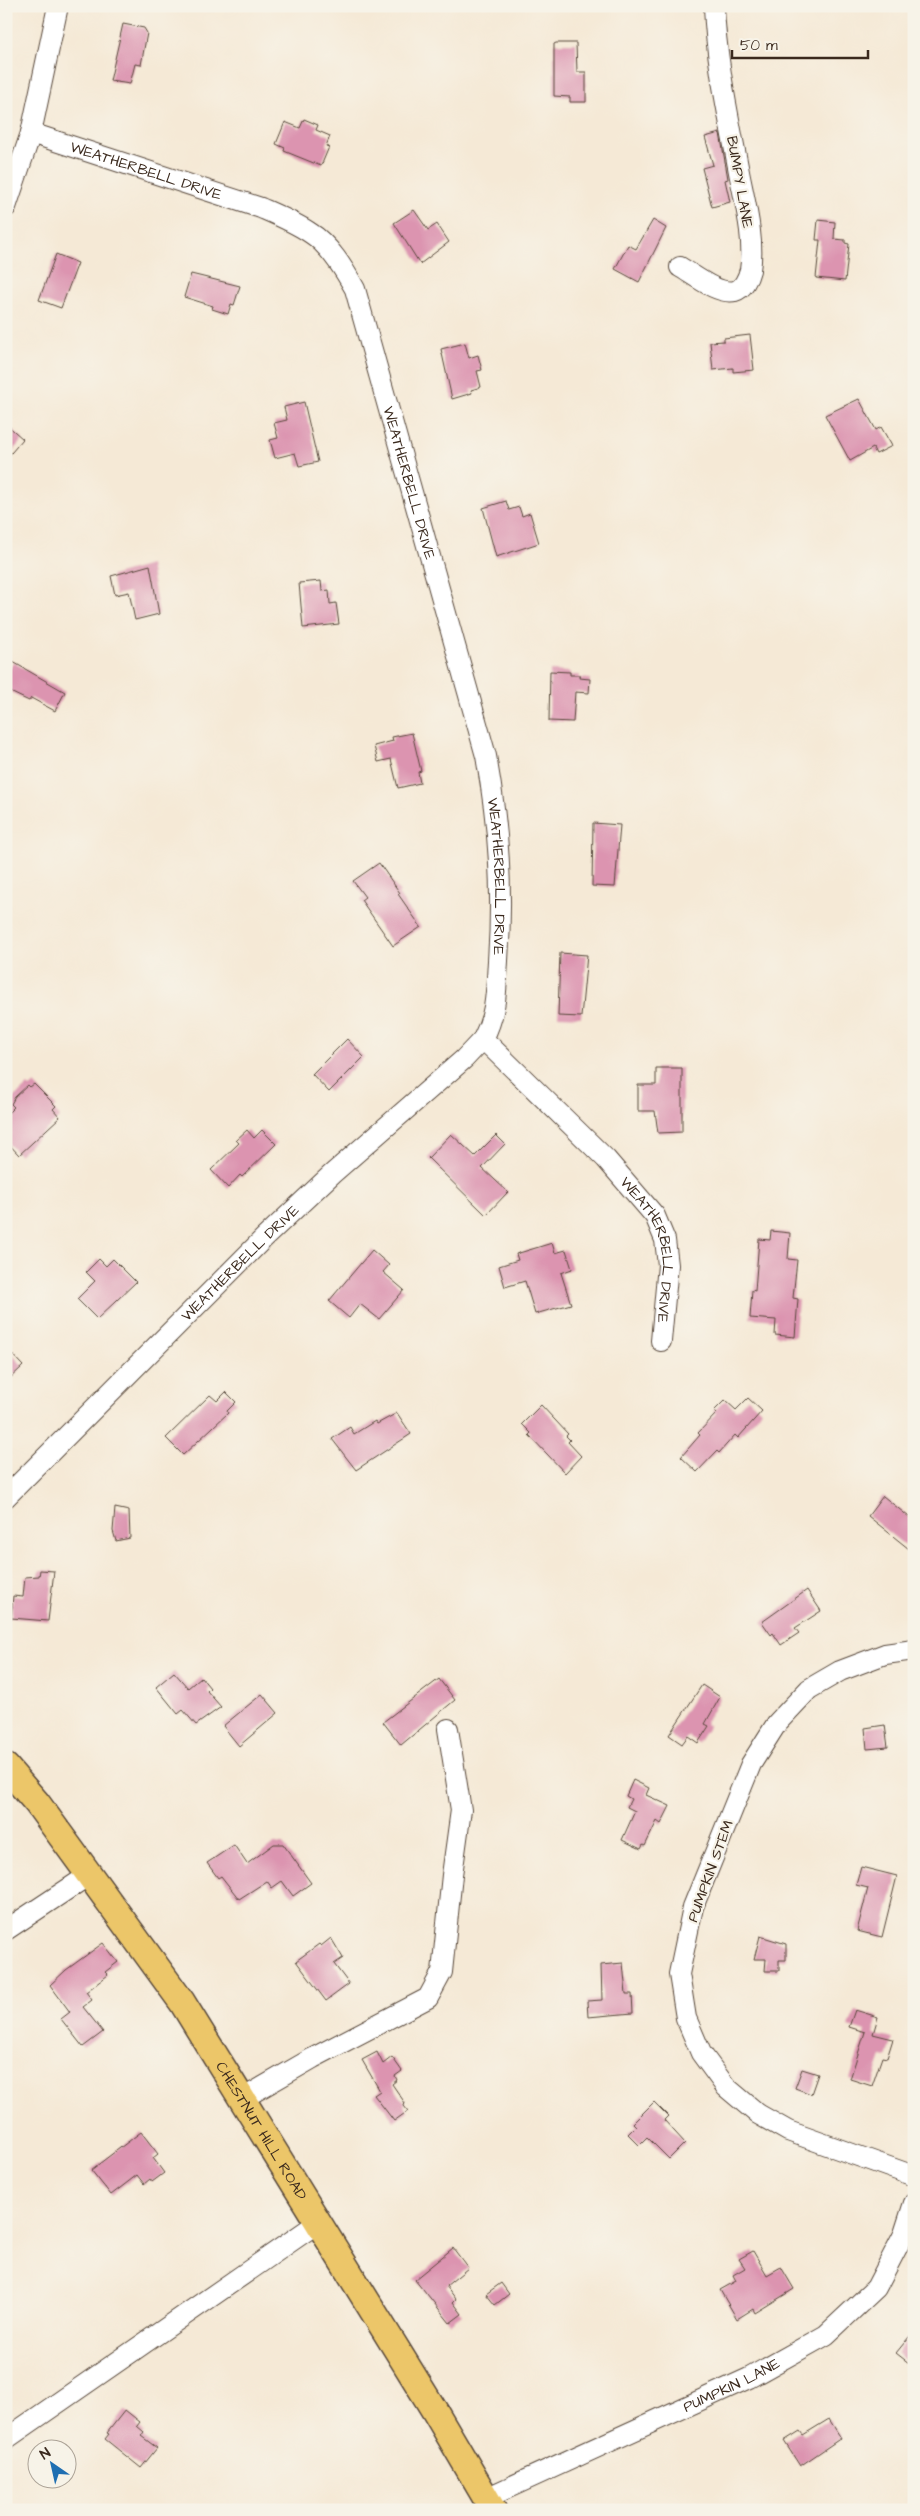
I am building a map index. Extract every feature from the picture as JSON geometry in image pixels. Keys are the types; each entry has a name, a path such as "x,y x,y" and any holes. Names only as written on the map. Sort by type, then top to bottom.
{"main road":[{"name":"CHESTNUT HILL ROAD","path":"6,1768 37,1803 182,2002 319,2222 489,2504"}],"street":[{"path":"6,206 31,133 58,6"},
{"name":"BUMPY LANE","path":"680,267 725,291 736,291 744,285 750,271 746,209 730,123 714,6"},
{"name":"WEATHERBELL DRIVE","path":"6,1497 264,1238 332,1174 464,1058 483,1039 493,1020 502,906 496,814 486,756 355,288 342,266 311,233 289,220 261,208 31,133"},
{"name":"WEATHERBELL DRIVE","path":"483,1039 606,1160 655,1216 665,1240 668,1265 661,1341"},
{"name":"PUMPKIN STEM","path":"914,1650 885,1654 840,1671 809,1689 777,1723 751,1764 693,1907 679,1974 686,2018 701,2053 726,2087 758,2114 788,2131 914,2176"},
{"path":"242,2099 313,2058 428,1998 442,1972 461,1810 448,1729"},
{"path":"6,1930 89,1875"},
{"name":"PUMPKIN LANE","path":"489,2504 749,2378 826,2335 876,2288 904,2234 914,2202"},
{"path":"6,2439 319,2222"}],"building":[{"path":"123,24 144,28 147,33 141,65 135,64 130,84 110,81"},
{"path":"576,43 577,72 586,72 586,102 570,102 570,97 554,96 554,44"},
{"path":"304,119 318,125 316,130 330,136 326,146 329,147 321,166 284,151 285,148 276,144 285,122 300,128"},
{"path":"720,133 728,179 725,180 730,202 712,207 702,168 713,165 705,137"},
{"path":"414,210 428,230 437,224 449,242 420,264 394,223"},
{"path":"653,220 666,228 639,282 615,269 628,245 636,249"},
{"path":"818,220 835,222 834,239 845,240 845,243 849,244 845,281 816,278 820,240 816,240"},
{"path":"56,254 78,263 61,308 39,300"},
{"path":"191,274 240,286 234,305 231,304 228,314 212,309 213,306 184,297"},
{"path":"750,335 754,370 733,372 733,368 713,370 710,342 724,341 724,338"},
{"path":"465,343 469,358 478,355 482,370 477,371 481,387 471,390 472,393 452,399 441,349"},
{"path":"859,399 876,430 881,427 892,446 876,454 873,448 850,461 825,415"},
{"path":"304,402 318,462 299,466 295,453 275,458 270,440 278,438 274,423 287,420 284,407"},
{"path":"6,424 23,439 6,459"},
{"path":"506,501 509,510 519,507 522,516 530,513 539,543 496,557 483,508"},
{"path":"150,565 159,614 135,620 129,592 115,595 111,576"},
{"path":"321,581 322,591 329,590 330,604 336,603 339,624 303,628 299,583"},
{"path":"13,662 65,692 55,711 31,698 29,701 6,690 6,676"},
{"path":"550,671 570,672 570,675 580,675 579,678 590,679 589,693 575,692 573,722 549,721"},
{"path":"412,733 421,771 418,772 420,783 398,788 391,759 378,762 374,746 393,741 392,737"},
{"path":"593,823 620,825 615,887 592,886"},
{"path":"379,863 421,927 393,946 361,900 365,897 353,881"},
{"path":"560,953 587,955 581,1017 558,1016"},
{"path":"347,1039 364,1057 329,1092 312,1074"},
{"path":"656,1068 682,1068 682,1132 658,1133 655,1111 638,1111 638,1085 656,1085"},
{"path":"34,1084 56,1106 53,1109 60,1117 19,1155 6,1141 6,1115 14,1107 11,1104 15,1097 28,1085 30,1087"},
{"path":"247,1130 254,1138 262,1130 276,1144 228,1188 211,1170 239,1143 236,1140"},
{"path":"451,1134 475,1156 496,1135 505,1144 482,1168 508,1192 486,1215 428,1158"},
{"path":"771,1231 790,1233 788,1259 797,1260 793,1298 798,1299 795,1337 775,1335 776,1320 750,1318 752,1290 755,1291 759,1239 770,1240"},
{"path":"552,1243 555,1253 566,1250 572,1269 561,1273 571,1304 535,1314 525,1281 505,1287 499,1266 518,1260 516,1254"},
{"path":"372,1250 389,1265 383,1272 404,1290 379,1319 360,1304 349,1318 329,1301"},
{"path":"99,1259 106,1266 113,1259 136,1282 97,1319 77,1299 95,1281 86,1272"},
{"path":"6,1348 23,1366 6,1382"},
{"path":"226,1392 236,1402 227,1411 228,1413 183,1455 166,1438 210,1395 217,1401"},
{"path":"748,1398 762,1411 738,1438 735,1435 719,1453 717,1451 697,1472 681,1457 700,1435 698,1433 717,1413 714,1411 725,1400 736,1410"},
{"path":"541,1405 568,1434 566,1436 570,1440 568,1442 581,1456 565,1473 529,1435 531,1433 522,1424"},
{"path":"397,1413 411,1434 356,1470 332,1439 350,1427 354,1434 375,1421 377,1424"},
{"path":"883,1496 914,1521 914,1553 868,1516"},
{"path":"115,1508 129,1511 130,1538 116,1541 113,1531"},
{"path":"40,1570 54,1571 48,1621 11,1618 13,1596 23,1597 25,1577 39,1576"},
{"path":"807,1590 821,1611 795,1628 799,1633 781,1645 762,1622"},
{"path":"174,1672 188,1688 201,1677 210,1688 207,1691 221,1707 196,1725 183,1710 178,1714 156,1687"},
{"path":"439,1679 455,1700 401,1745 383,1722"},
{"path":"702,1685 720,1697 705,1724 709,1726 698,1743 688,1736 682,1744 669,1735"},
{"path":"262,1694 278,1713 239,1746 223,1726"},
{"path":"885,1725 888,1747 867,1749 865,1728"},
{"path":"633,1780 649,1788 646,1795 670,1806 661,1824 657,1821 645,1846 643,1845 641,1849 622,1840 635,1811 627,1807 631,1799 626,1796"},
{"path":"274,1844 283,1844 311,1883 293,1896 282,1881 272,1888 267,1881 239,1899 221,1876 218,1878 207,1863 234,1845 247,1864"},
{"path":"861,1867 897,1876 882,1937 857,1931 868,1888 856,1885"},
{"path":"760,1936 786,1944 786,1960 779,1960 779,1971 765,1971 766,1959 754,1959"},
{"path":"331,1938 343,1958 334,1964 349,1984 326,2001 296,1961 319,1944 321,1946"},
{"path":"103,1943 118,1962 105,1972 108,1975 86,1992 92,2000 83,2007 103,2032 83,2047 61,2019 70,2012 50,1985 66,1970"},
{"path":"623,1963 626,1994 632,1994 633,2013 588,2017 587,2001 602,2000 601,1965"},
{"path":"855,2010 878,2017 873,2034 893,2039 887,2058 882,2057 872,2086 850,2079 865,2032 849,2027"},
{"path":"377,2052 383,2064 392,2057 402,2071 395,2076 397,2080 392,2084 408,2111 394,2121 374,2095 380,2091 362,2060"},
{"path":"802,2069 818,2074 811,2094 795,2088"},
{"path":"654,2102 668,2116 664,2120 685,2143 669,2159 647,2137 639,2145 628,2134 636,2126 633,2123"},
{"path":"141,2132 158,2154 153,2158 164,2173 152,2182 150,2179 144,2184 137,2175 111,2195 91,2170"},
{"path":"453,2248 468,2268 446,2286 456,2299 453,2302 462,2314 450,2323 415,2279"},
{"path":"753,2251 767,2275 781,2267 794,2289 755,2313 753,2309 737,2319 720,2290 736,2281 733,2275 745,2268 739,2259"},
{"path":"501,2283 509,2294 495,2305 486,2294"},
{"path":"914,2331 914,2367 896,2353"},
{"path":"125,2410 140,2422 137,2426 144,2432 141,2436 157,2448 141,2468 105,2439 109,2434 107,2433"},
{"path":"829,2419 841,2438 800,2466 784,2441 800,2431 803,2435"}]}
